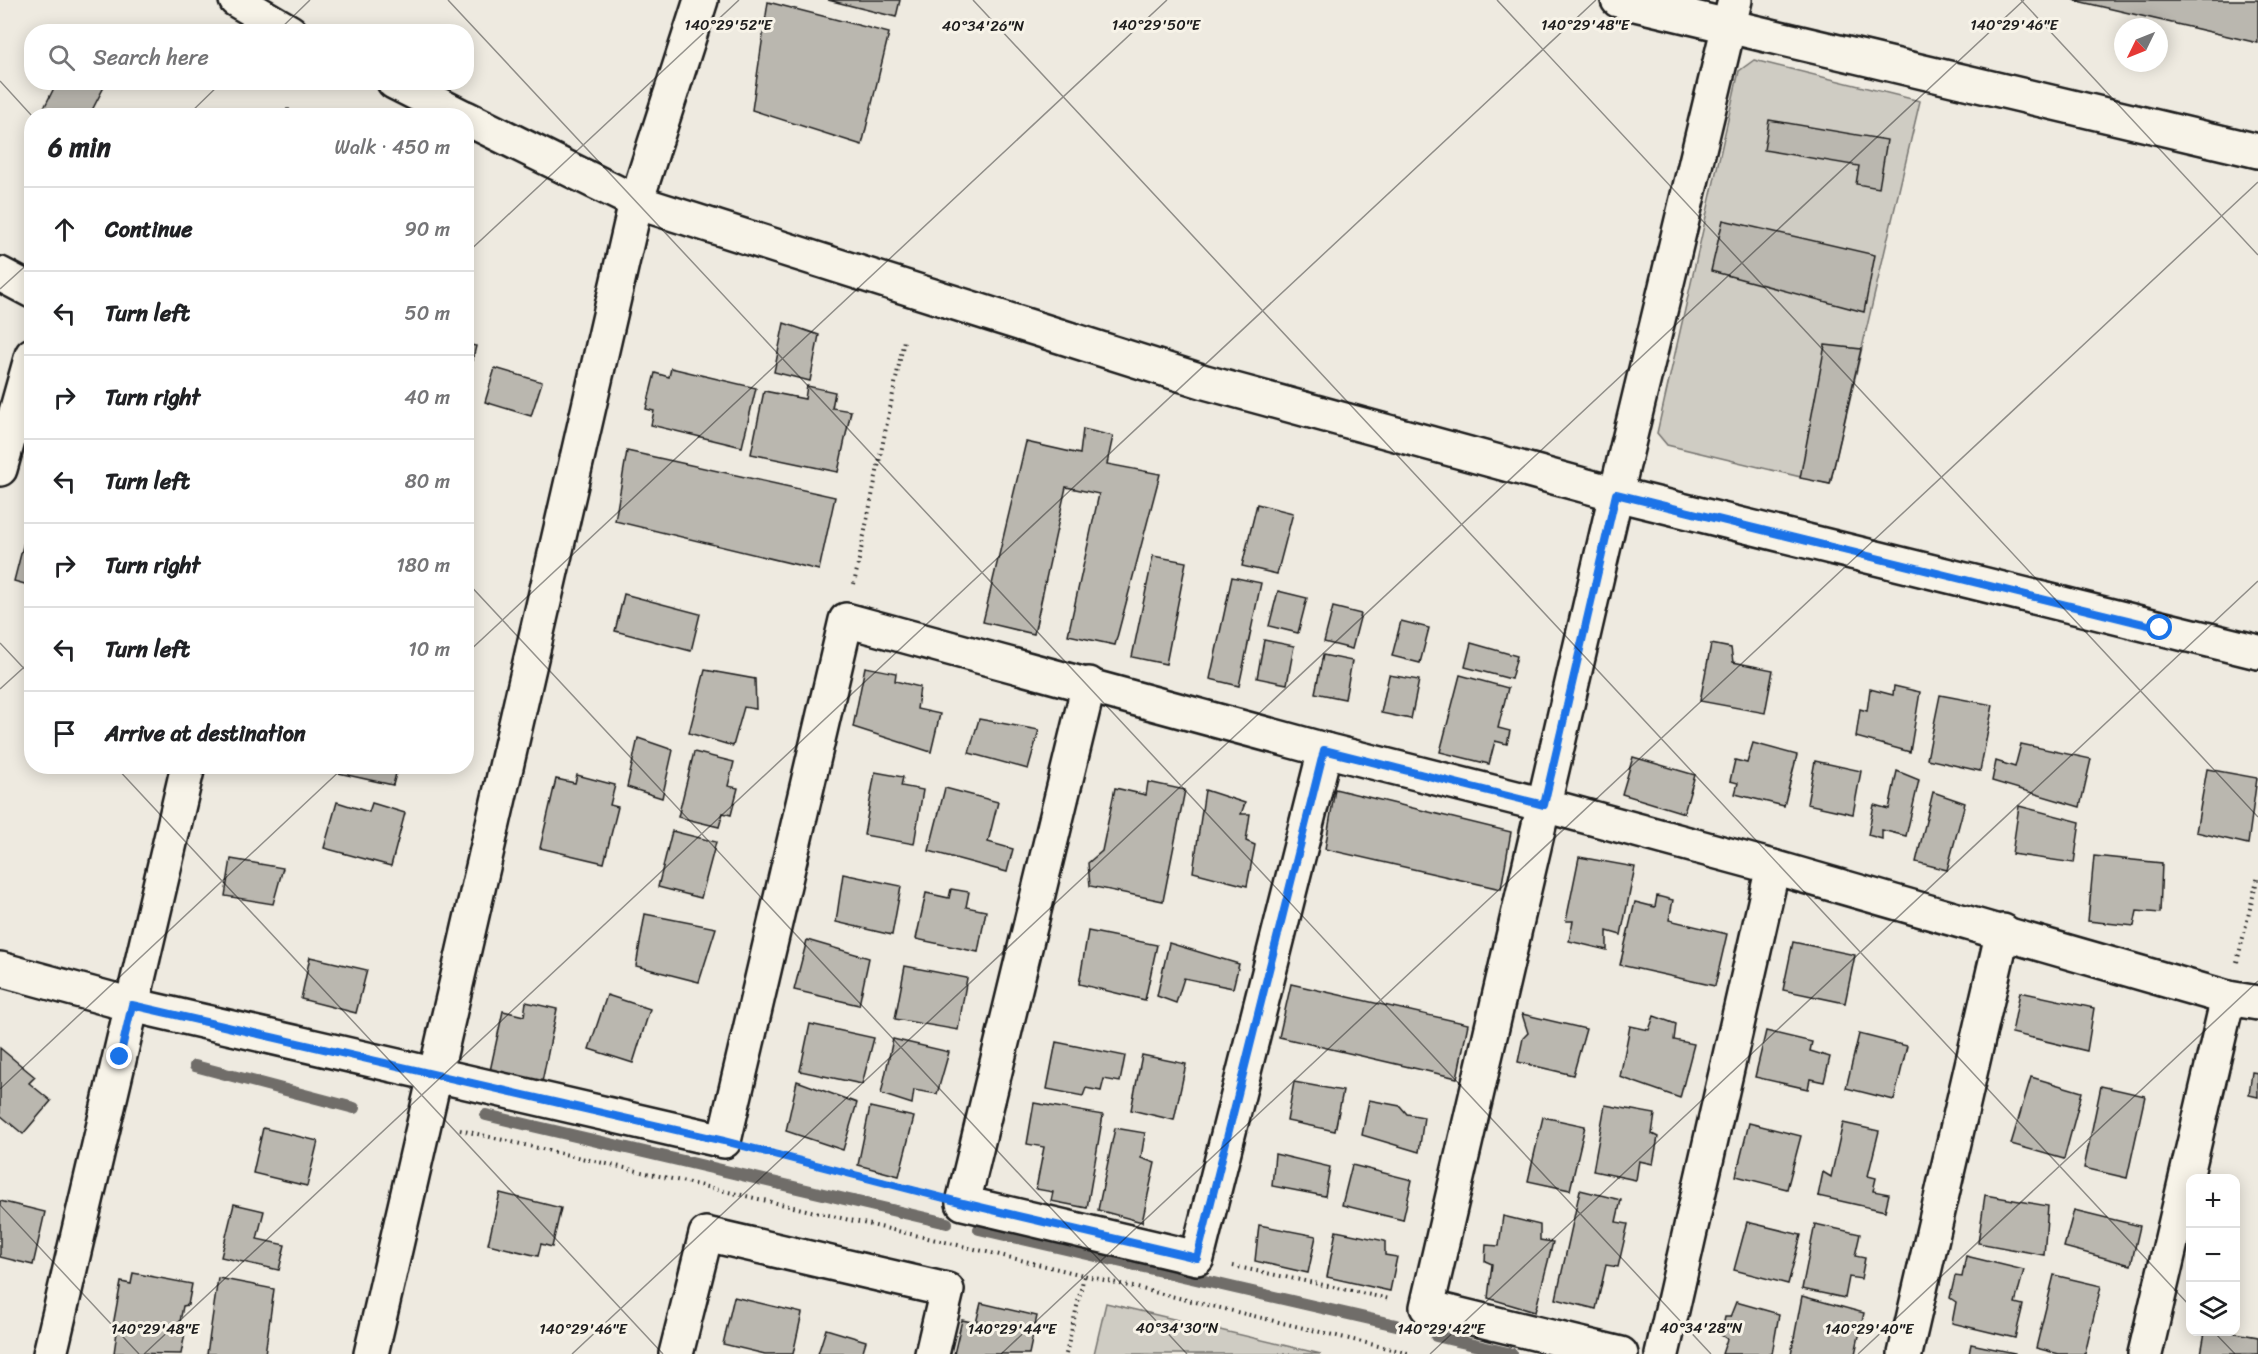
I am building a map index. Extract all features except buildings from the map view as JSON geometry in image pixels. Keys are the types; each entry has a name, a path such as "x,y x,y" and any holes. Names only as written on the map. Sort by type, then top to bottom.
{"street":[{"path":"236,0 276,24"},
{"path":"371,1354 636,202 702,0"},
{"path":"1618,0 1732,13 2258,151"},
{"path":"1621,1354 1427,1307 1616,494 1732,13"},
{"path":"410,90 445,108"},
{"path":"474,122 636,202 1205,382 1616,494 2258,652"},
{"path":"0,274 24,287"},
{"path":"0,469 24,384"},
{"path":"0,969 132,1005 724,1141 846,620 1089,684 1324,750 1544,805 1773,867 2243,1001 2145,1354"},
{"path":"1089,684 963,1203 1197,1258 1324,750"},
{"path":"50,1354 186,774"},
{"path":"1662,1354 1773,867"},
{"path":"1905,1354 2003,931"},
{"path":"676,1354 706,1234 947,1290 932,1354"}],"path":[{"path":"846,620 904,340"},
{"path":"2243,1001 2258,876"},
{"path":"456,1130 958,1245 1412,1354"},
{"path":"724,1141 963,1203 958,1245 947,1290"},
{"path":"1197,1258 1427,1307"},
{"path":"1066,1354 1084,1276"}],"shaded area":[{"path":"1754,60 1920,101 1830,484 1667,445 1657,433 1739,71"},
{"path":"1106,1303 1321,1354 1094,1354"}],"waterway":[{"path":"195,1066 354,1108"},
{"path":"486,1115 947,1223"},
{"path":"979,1229 1396,1325"},
{"path":"1436,1336 1512,1354"}],"route":[{"path":"120,1057 132,1005 724,1141 963,1203 1197,1258 1324,750 1544,805 1616,494 2160,628"}]}
